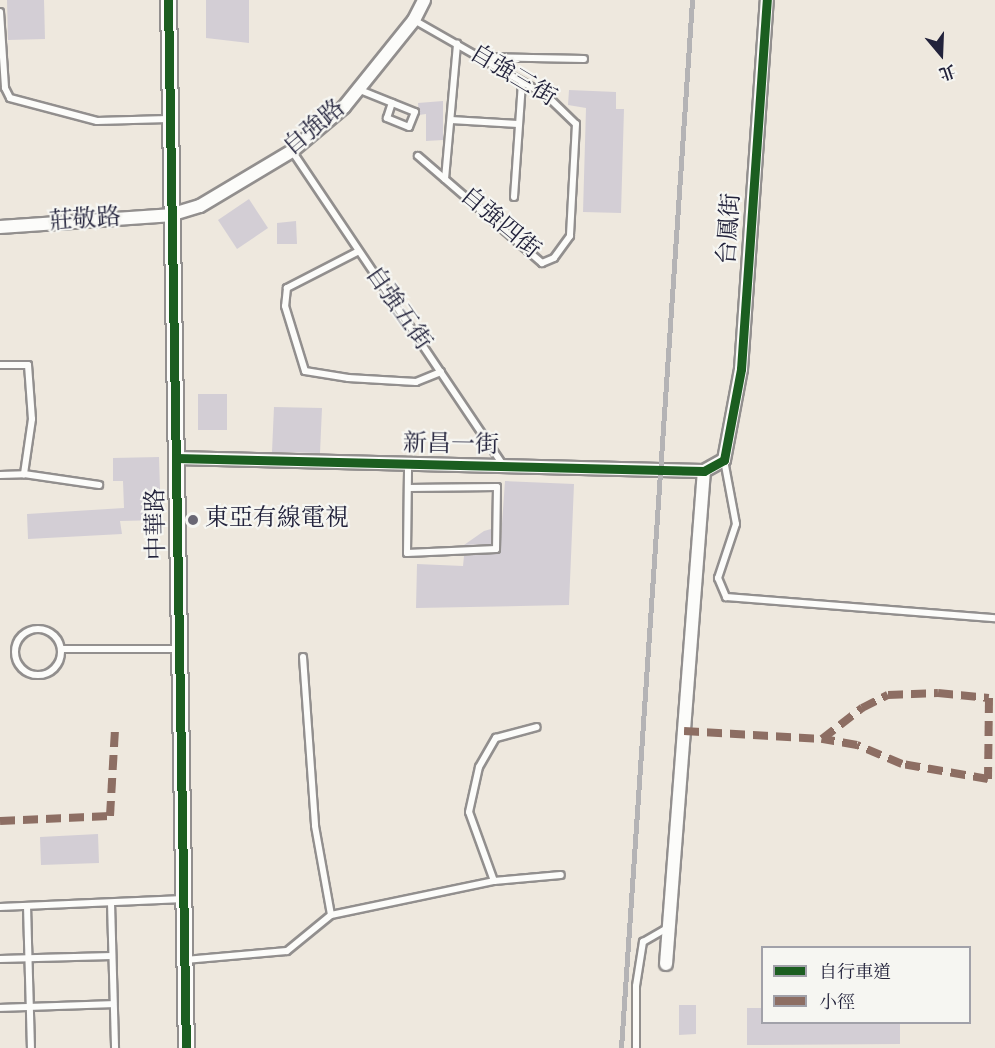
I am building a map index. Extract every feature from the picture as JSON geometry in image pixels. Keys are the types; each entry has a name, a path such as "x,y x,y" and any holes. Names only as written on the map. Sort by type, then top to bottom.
{"street":[{"name":"中華路","path":"168,0 186,1048"},
{"name":"自強路","path":"170,215 200,206 292,152 360,90 414,20 424,0"},
{"name":"台鳳街","path":"724,460 741,369 767,0"},
{"name":"莊敬路","path":"0,227 170,215"},
{"name":"新昌一街","path":"176,458 704,471"},
{"path":"666,964 704,471 724,460"}],"lane":[{"path":"0,12 5,88 10,98 97,121 169,119"},
{"name":"自強三街","path":"414,20 522,82 565,110 576,124 570,236 554,258"},
{"name":"自強四街","path":"445,179 457,44"},
{"path":"479,57 584,59"},
{"path":"514,197 522,82"},
{"path":"360,90 415,112 409,127 387,118 392,103"},
{"path":"451,120 518,124"},
{"name":"自強五街","path":"292,152 357,252 504,466"},
{"name":"自強四街","path":"418,156 542,263 554,258"},
{"path":"357,252 287,288 285,306 305,370 348,378 416,382 441,372"},
{"path":"0,365 28,365 32,419 24,474"},
{"path":"724,460 736,524 718,578 726,597 995,618"},
{"path":"408,465 407,553 496,549 497,487 408,488"},
{"path":"0,475 24,474 99,485"},
{"path":"32,630 51,633 61,649 58,664 42,675 26,672 16,659 17,643 32,630"},
{"path":"61,649 180,649"},
{"path":"303,657 315,826 331,915"},
{"path":"494,880 469,812 479,767 496,738 537,727"},
{"path":"185,960 287,951 331,915 494,880 561,875"},
{"path":"0,907 184,899"},
{"path":"111,903 114,1048"},
{"path":"27,906 31,1048"},
{"path":"636,1048 636,986 643,942 669,927"},
{"path":"0,958 112,956"},
{"path":"0,1008 113,1004"}],"building":[{"path":"7,0 44,0 45,39 8,40"},
{"path":"206,0 249,0 249,43 206,38"},
{"path":"569,90 616,92 616,109 624,109 621,213 583,212 586,108 568,105"},
{"path":"443,101 443,140 426,141 426,114 419,115 418,103"},
{"path":"249,199 268,228 237,249 218,220"},
{"path":"296,221 297,244 277,244 277,223"},
{"path":"198,394 227,394 227,430 198,430"},
{"path":"274,407 322,408 320,453 272,452"},
{"path":"159,457 161,520 120,521 122,534 28,539 27,514 124,508 123,481 113,481 113,458"},
{"path":"505,481 574,484 569,605 416,608 417,564 463,566 464,556 500,552"},
{"path":"491,529 491,544 464,545 484,531"},
{"path":"98,834 99,863 41,865 40,837"},
{"path":"679,1005 696,1005 696,1034 679,1035"},
{"path":"747,1008 761,1008 761,1024 900,1024 900,1044 747,1045"}],"railway":[{"path":"621,1048 692,0"}],"marked path":[{"path":"684,731 822,739 862,708 888,695 938,693 989,698 988,779 902,764 857,745 822,739"},
{"path":"0,821 110,816 115,728"}],"cycle path":[{"path":"168,0 186,1048"},
{"path":"176,458 704,471 724,460 741,369 767,0"}],"place":[{"name":"東亞有線電視","path":"193,520"}]}
